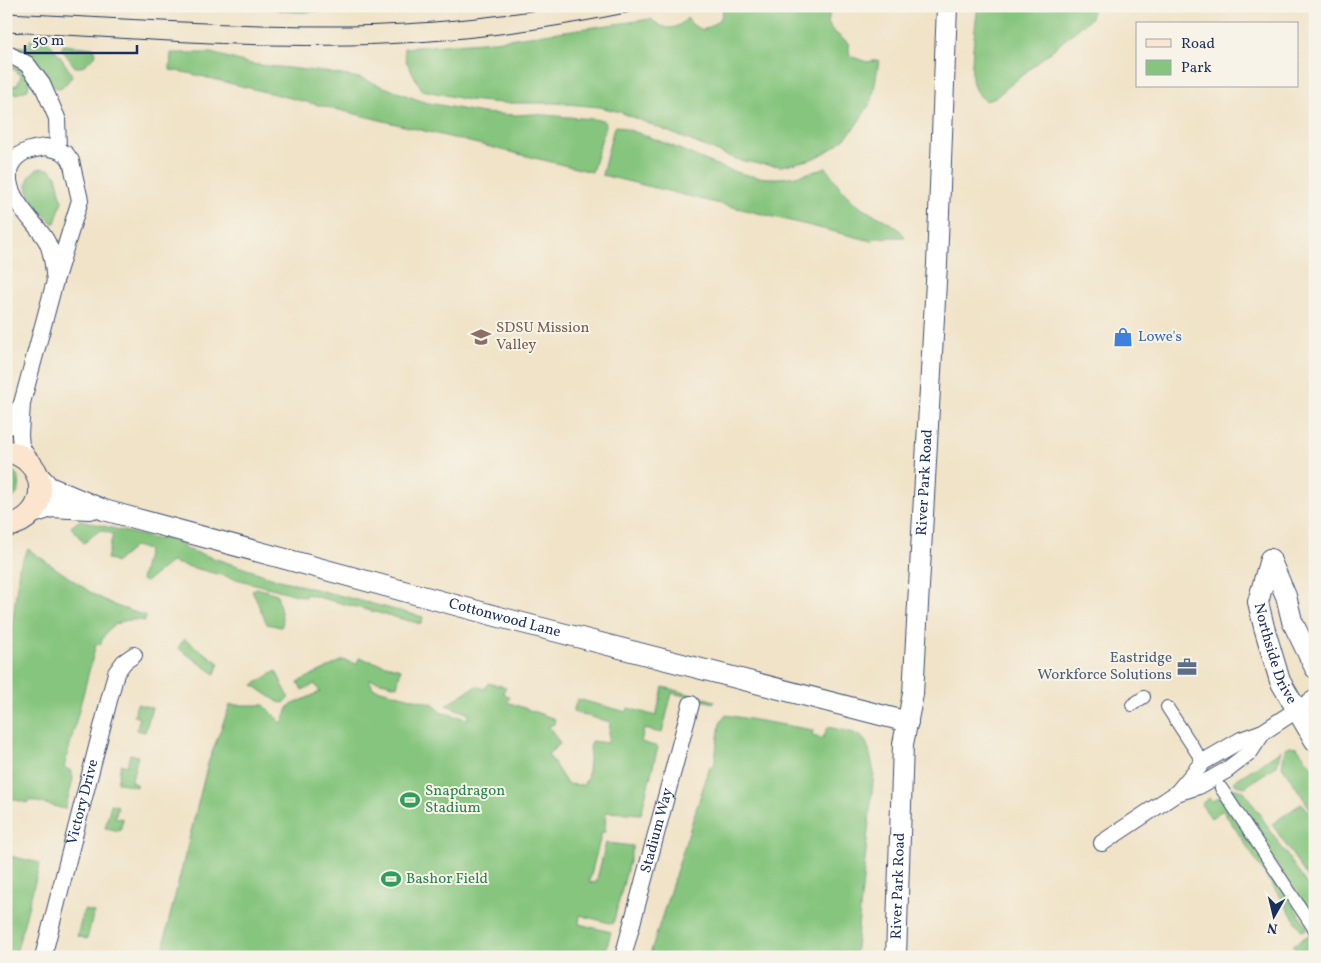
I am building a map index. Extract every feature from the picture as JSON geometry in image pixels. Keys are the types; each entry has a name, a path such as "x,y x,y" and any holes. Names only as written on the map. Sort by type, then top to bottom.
{"main road":[{"path":"6,451 20,455 35,469 40,492 36,508 15,526"}],"street":[{"name":"River Park Road","path":"896,957 904,744 913,694 935,301 947,6"},
{"path":"6,53 27,64 42,84 57,118 58,150"},
{"path":"35,469 21,446 22,403 55,281 80,200 72,161 66,154 46,147 27,150 20,154 9,167 7,185 13,199 46,240 52,260 55,281"},
{"path":"6,428 22,403"},
{"name":"Cottonwood Lane","path":"35,469 49,486 55,490 104,510 507,619 908,722"},
{"name":"Cottonwood Lane","path":"15,526 51,507 104,510"},
{"name":"Northside Drive","path":"1315,668 1292,621 1286,596 1270,559 1258,602 1264,628 1280,681 1315,741"},
{"name":"Victory Drive","path":"43,957 116,672 124,662 134,655"},
{"path":"1132,705 1144,697"},
{"path":"1102,843 1177,793 1203,762 1241,740 1263,732 1315,698"},
{"name":"Stadium Way","path":"623,957 691,704"},
{"path":"1167,707 1199,756"},
{"path":"1221,788 1315,930"}],"green space":[{"path":"266,6 338,6 311,12 292,12"},
{"path":"724,6 831,6 828,23 832,30 848,43 850,56 867,62 879,60 872,101 852,131 837,145 809,160 782,166 760,164 738,160 620,112 600,107 556,103 502,103 468,100 422,90 406,61 404,48 494,41 651,19 669,28 678,26 687,18 693,25 702,30 708,28 721,18"},
{"path":"978,6 1093,6 1091,18 996,97 987,101 976,92 972,78 973,46"},
{"path":"30,40 46,40 71,73 72,76 61,88 53,86 30,59 7,46 29,47"},
{"path":"64,45 94,48 96,53 82,67 75,67 61,48"},
{"path":"171,53 211,53 251,64 360,78 424,102 482,113 534,114 603,120 606,124 592,172 170,70"},
{"path":"6,61 20,69 27,76 29,84 27,90 16,94 6,90 6,85 14,86 18,84 21,76 15,70 6,67"},
{"path":"617,126 716,165 750,176 786,178 826,167 855,203 896,227 905,237 875,238 872,241 602,175 614,127"},
{"path":"43,168 51,170 56,175 62,201 55,223 52,223 33,201 27,188 27,182 31,174"},
{"path":"6,467 12,470 19,479 19,490 12,499 6,502"},
{"path":"80,520 159,540 160,537 184,543 183,548 280,580 423,617 421,624 306,594 305,597 171,562 146,582 141,580 148,550 135,546 115,563 113,560 107,559 113,534 100,530 84,543 71,527"},
{"path":"28,549 93,594 116,606 146,616 145,621 130,620 117,624 107,632 100,645 96,644 64,768 70,770 73,778 65,809 29,800 27,803 6,797 6,652 12,629 19,567"},
{"path":"257,588 277,594 283,622 281,627 267,624 252,590"},
{"path":"184,639 219,663 215,674 178,648"},
{"name":"Snapdragon Stadium","path":"359,658 401,669 397,686 369,679 373,688 434,704 440,712 467,719 469,714 446,705 476,686 485,689 488,683 506,687 503,693 510,697 507,702 555,719 554,724 549,726 560,744 548,754 567,784 584,785 585,781 587,781 591,741 608,743 610,722 573,712 577,699 627,712 628,708 656,716 663,687 715,701 714,703 672,693 662,733 644,729 641,742 658,747 641,814 606,812 605,832 602,832 589,882 596,883 606,843 633,846 613,924 580,915 579,924 611,932 604,957 163,957 166,932 208,763 230,705 264,705 282,723 289,706 320,692 315,684 302,690 298,682 343,660 357,664"},
{"path":"276,671 288,696 284,703 278,702 253,685"},
{"path":"137,704 152,708 145,732 137,730 139,718 134,716"},
{"path":"726,715 813,730 812,736 823,738 828,727 851,732 863,738 866,743 874,773 855,957 649,957 710,766 714,767 720,723"},
{"path":"1289,746 1297,747 1315,771 1315,816 1282,766 1285,748"},
{"path":"1281,750 1277,765 1245,787 1236,785 1234,781"},
{"path":"130,754 138,756 131,782 136,784 136,787 117,782 121,764 127,766"},
{"path":"1231,788 1244,791 1315,897 1315,922 1227,791"},
{"path":"1221,796 1308,928 1302,931 1223,810 1211,818 1201,804 1209,798 1212,801"},
{"path":"1302,803 1315,822 1315,889 1272,824"},
{"path":"111,804 118,806 115,817 123,819 120,831 105,828"},
{"path":"6,855 40,863 15,957 6,957"},
{"path":"84,910 94,912 87,939 77,936"},
{"path":"1312,933 1315,937 1315,957 1302,957 1293,945"}],"tram line":[{"path":"6,13 220,24 348,26 456,20 563,6"},
{"path":"6,32 264,45 389,44 466,38 543,28 658,6"}],"place":[{"name":"SDSU Mission Valley","path":"481,337"},
{"name":"Lowe's","path":"1123,337"},
{"name":"Eastridge Workforce Solutions","path":"1187,667"},
{"name":"Snapdragon Stadium","path":"410,800"},
{"name":"Bashor Field","path":"391,879"}]}
